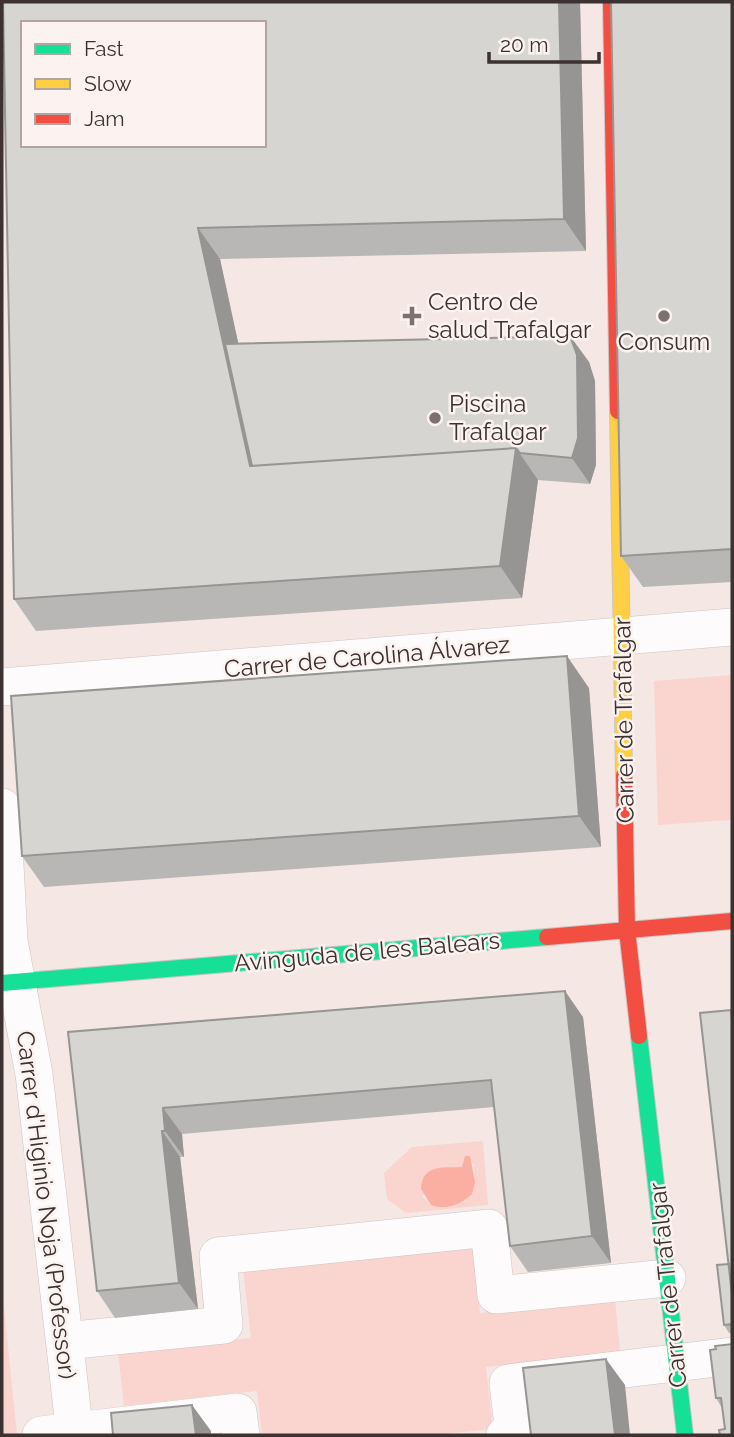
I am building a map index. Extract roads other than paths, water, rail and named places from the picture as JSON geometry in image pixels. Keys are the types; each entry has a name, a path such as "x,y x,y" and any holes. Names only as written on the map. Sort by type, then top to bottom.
{"street":[{"name":"Carrer de Trafalgar","path":"611,2 627,930 685,1435"},
{"name":"Carrer de Carolina Álvarez","path":"2,687 732,627"},
{"name":"Carrer d'Higinio Noja (Professor)","path":"2,807 9,941 8,982 34,1074 65,1341 63,1434"},
{"name":"Avinguda de les Balears","path":"8,982 732,921"},
{"path":"65,1341 224,1325 218,1256 489,1228 496,1295 667,1278"},
{"path":"506,1435 513,1434 508,1383 732,1356"},
{"path":"63,1434 238,1412 241,1435"}],"place":[{"name":"Centro de salud Trafalgar","path":"412,316"},
{"name":"Consum","path":"664,316"},
{"name":"Piscina Trafalgar","path":"435,418"}]}
